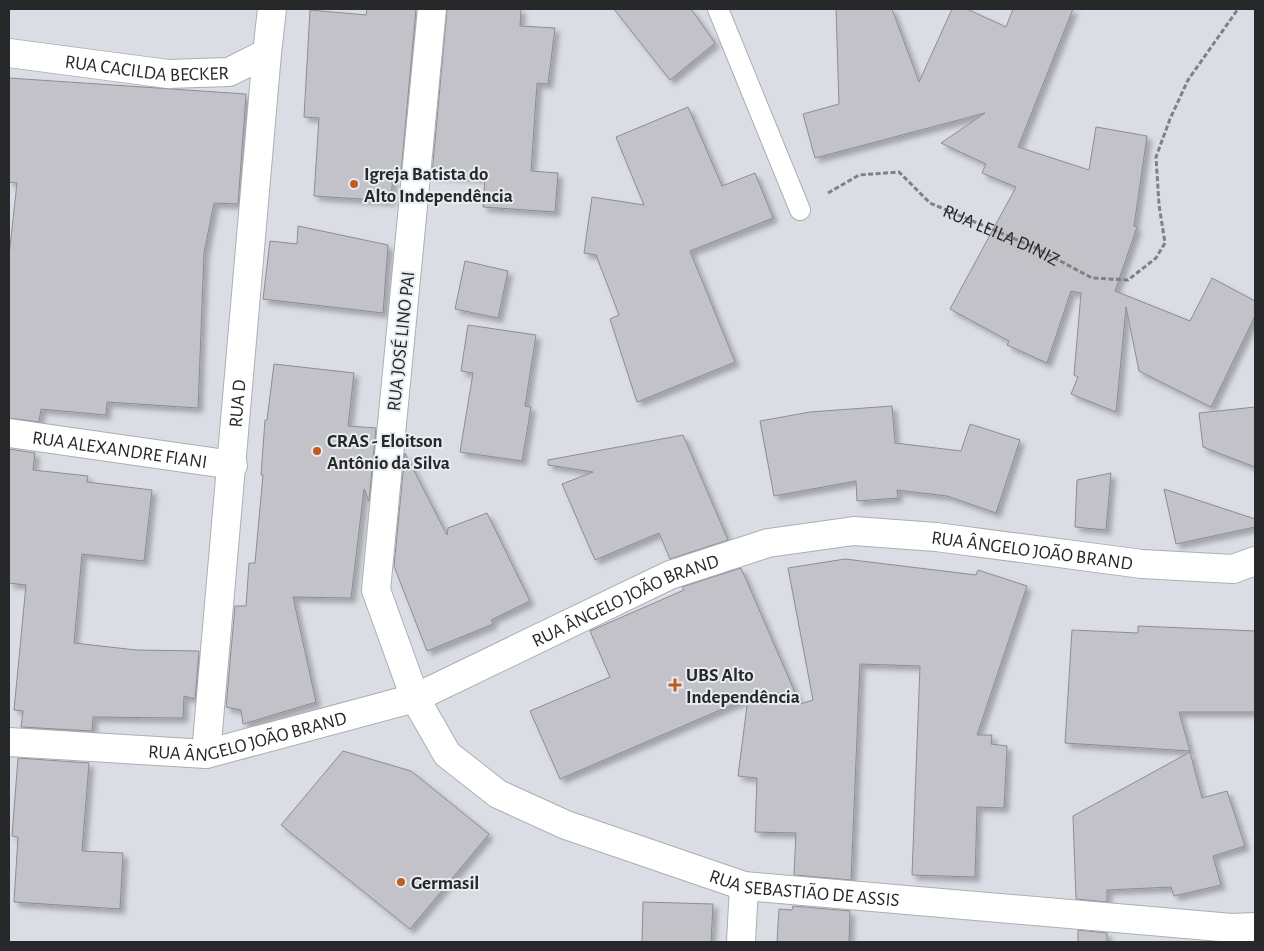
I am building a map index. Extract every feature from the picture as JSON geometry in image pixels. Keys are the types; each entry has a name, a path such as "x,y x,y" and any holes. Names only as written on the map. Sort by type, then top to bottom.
{"street":[{"path":"267,53 272,9"},
{"name":"RUA JOSÉ LINO PAI","path":"414,698 376,590 432,9"},
{"name":"RUA CACILDA BECKER","path":"9,52 168,74 229,72 267,53"},
{"name":"RUA D","path":"206,754 267,53"},
{"name":"RUA ALEXANDRE FIANI","path":"9,433 232,465"},
{"name":"RUA ÂNGELO JOÃO BRAND","path":"9,742 206,754 414,698 670,575 768,543 854,531 936,538 1142,564 1233,569 1255,561"},
{"name":"RUA SEBASTIÃO DE ASSIS","path":"414,698 447,754 498,794 566,825 744,886 1232,928 1255,927"},
{"path":"741,942 744,886"}],"lane":[{"path":"718,9 800,210"}],"path":[{"name":"RUA LEILA DINIZ","path":"800,210 859,175 899,172 930,203 1034,247 1092,278 1128,280 1156,258 1165,243 1159,205 1156,157 1170,119 1188,80 1238,9"}],"building":[{"path":"367,9 416,9 401,173 393,172 391,201 314,196 319,118 304,117 310,10 366,15"},
{"path":"447,9 521,9 520,26 555,28 548,84 537,83 531,171 558,173 555,212 483,207 485,178 432,175"},
{"path":"614,9 691,9 715,43 670,80"},
{"path":"836,9 892,9 919,82 952,9 967,9 1006,27 1013,9 1073,9 1018,147 1089,170 1096,127 1147,136 1134,226 1137,227 1115,291 1190,321 1212,278 1255,301 1255,316 1211,407 1139,371 1126,307 1116,412 1071,394 1078,377 1074,375 1081,293 1071,291 1047,363 1007,345 1009,341 950,309 1016,187 982,173 986,164 941,143 985,113 815,158 803,114 839,104"},
{"path":"9,78 246,94 238,204 214,203 204,253 198,408 107,402 106,415 41,409 39,422 9,418 9,256 17,183 9,182"},
{"path":"688,107 722,186 755,173 773,218 690,251 735,362 637,402 610,319 619,315 596,255 584,253 592,197 644,205 616,137"},
{"path":"298,226 388,245 383,313 263,299 270,241 297,244"},
{"path":"465,261 508,271 498,318 455,309"},
{"path":"468,325 536,335 525,406 531,407 522,461 460,452 473,373 461,371"},
{"path":"274,364 354,373 348,426 376,428 369,501 364,489 351,598 293,597 316,702 243,724 241,710 226,707 235,606 246,606 249,563 255,563 263,475 261,475 265,420 267,420"},
{"path":"892,406 895,443 961,451 970,424 1020,440 996,513 947,496 897,490 898,498 857,501 856,481 774,496 760,421 810,412"},
{"path":"1255,407 1255,467 1203,447 1199,413"},
{"path":"683,435 728,540 670,559 659,533 595,560 562,484 593,472 548,465 548,460"},
{"path":"9,449 35,453 33,470 88,476 87,482 152,490 144,561 82,554 74,643 136,650 199,651 195,699 184,696 183,718 93,717 92,731 21,727 23,711 14,710 26,585 9,583"},
{"path":"405,453 447,535 448,528 487,513 530,601 491,620 493,624 427,651 394,566"},
{"path":"1111,473 1106,530 1075,527 1077,480"},
{"path":"1164,489 1255,519 1255,527 1176,544"},
{"path":"845,559 976,575 978,570 1027,586 977,735 992,735 991,744 1007,746 1004,808 977,807 975,877 912,875 920,666 860,664 851,880 794,875 796,833 755,832 757,778 738,776 748,698 560,779 530,711 610,677 590,631 684,590 682,587 741,568 800,704 813,700 788,568"},
{"path":"1138,626 1255,631 1255,712 1179,712 1190,751 1065,743 1072,630 1138,633"},
{"name":"Germasil","path":"343,751 411,771 489,834 410,929 281,825"},
{"path":"1190,752 1202,798 1227,791 1245,846 1213,856 1221,885 1174,896 1171,887 1107,890 1107,902 1076,899 1073,816"},
{"path":"18,758 89,763 82,851 123,853 120,909 14,902 18,837 12,836"},
{"path":"643,902 713,904 711,942 642,942"},
{"path":"793,906 850,911 849,942 777,942 779,909 792,910"},
{"path":"1078,930 1107,933 1107,942 1078,942"}],"place":[{"name":"Igreja Batista do Alto Independência","path":"354,184"},
{"name":"CRAS - Eloitson Antônio da Silva","path":"317,451"},
{"name":"UBS Alto Independência","path":"675,685"},
{"name":"Germasil","path":"401,882"}]}
